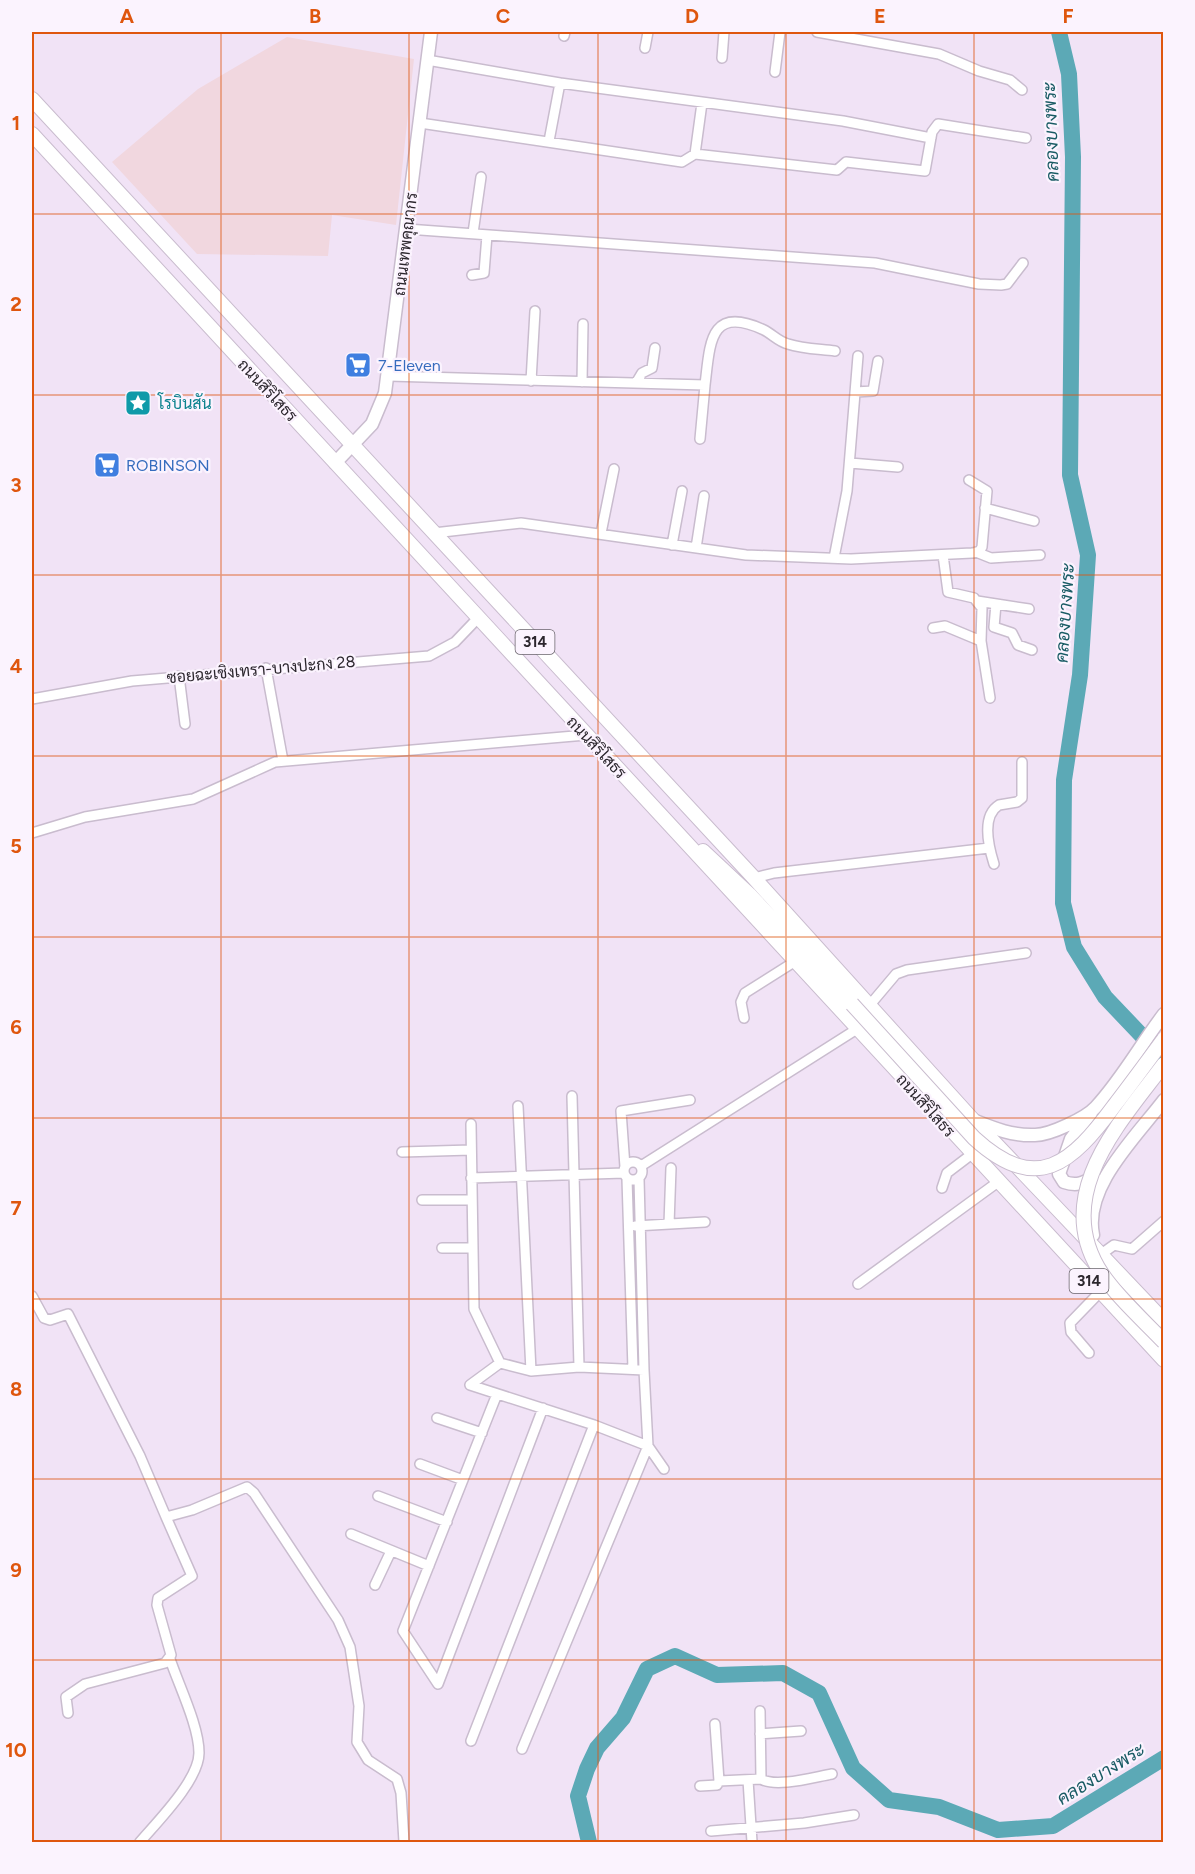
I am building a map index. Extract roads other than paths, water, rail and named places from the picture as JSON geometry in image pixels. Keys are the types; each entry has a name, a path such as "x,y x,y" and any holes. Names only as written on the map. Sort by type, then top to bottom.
{"highway":[{"name":"ถนนสิริโสธร","path":"32,99 754,878 973,1120 1164,1321"},
{"name":"ถนนสิริโสธร","path":"32,134 794,962 1164,1360"},
{"path":"652,806 749,894 981,1144 1005,1161 1032,1168 1060,1163 1086,1144 1164,1039"},
{"path":"1164,1064 1099,1154 1088,1181 1084,1217 1089,1247 1102,1274 1164,1342"},
{"path":"1016,1201 1031,1198 1035,1186"},
{"path":"1042,1229 1044,1216 1049,1211 1058,1209"}],"main road":[{"name":"ถนนเทพคุณากร","path":"335,463 354,446 372,424 380,410 388,376 431,32"},
{"path":"1129,1146 1079,1185 1064,1182 1059,1174 1063,1155 1071,1139 1162,1016"},
{"path":"1098,1252 1091,1215 1095,1195 1161,1103"},
{"path":"973,1120 1008,1133 1034,1135 1054,1130 1095,1108"}],"street":[{"path":"645,48 648,32"},
{"path":"722,58 724,32"},
{"path":"775,72 780,32"},
{"path":"817,32 939,54 979,71 1010,80 1022,90"},
{"path":"427,60 702,104 843,121 931,138"},
{"path":"549,141 560,83"},
{"path":"695,154 702,104"},
{"path":"420,123 682,162 695,154 837,170 846,162 920,172 927,168 933,128 943,123 1026,138"},
{"path":"473,233 481,177"},
{"path":"407,229 875,264 979,284 1007,284 1023,263"},
{"path":"472,275 484,273 488,235"},
{"path":"531,381 535,311"},
{"path":"700,439 710,343 716,329 725,323 748,324 788,344 835,351"},
{"path":"582,382 583,324"},
{"path":"636,384 642,373 652,368 655,348"},
{"path":"834,558 850,463 858,356"},
{"path":"855,392 873,391 878,361"},
{"path":"388,376 705,385"},
{"path":"850,463 898,467"},
{"path":"601,533 614,470"},
{"path":"969,480 987,491 982,547 976,552"},
{"path":"672,545 682,491"},
{"path":"696,548 704,496"},
{"path":"986,508 1034,521"},
{"path":"434,533 521,523 746,555 834,558 976,552 991,558 1040,555"},
{"path":"943,555 948,591 978,601 1029,609"},
{"path":"978,601 982,608 981,641 990,698"},
{"path":"996,604 994,627 1012,633 1018,645 1032,650"},
{"name":"ซอยฉะเชิงเทรา-บางปะกง 28","path":"32,699 132,681 429,656 455,642 478,618"},
{"path":"933,628 945,626 981,641"},
{"path":"266,668 283,761"},
{"path":"179,676 185,724"},
{"path":"32,833 85,817 193,799 258,769 283,761 586,735"},
{"path":"994,864 989,848 988,829 995,807 1017,802 1022,798 1022,762"},
{"path":"754,878 774,873 989,848"},
{"path":"869,1006 896,974 907,969 1026,953"},
{"path":"744,1018 741,1002 745,993 794,962"},
{"path":"641,1166 857,1029"},
{"path":"573,1096 579,1367"},
{"path":"633,1369 621,1111 690,1100"},
{"path":"519,1106 520,1176 531,1371"},
{"path":"471,1124 474,1309 500,1363 531,1371 579,1367 644,1370"},
{"path":"402,1152 471,1150"},
{"path":"942,1188 947,1173 972,1154"},
{"path":"625,1173 633,1162 641,1166"},
{"path":"522,1749 648,1446 639,1226 641,1166"},
{"path":"669,1224 671,1168"},
{"path":"471,1178 625,1173 639,1179"},
{"path":"858,1284 998,1182"},
{"path":"422,1200 472,1200"},
{"path":"1098,1252 1114,1245 1132,1249 1164,1221"},
{"path":"627,1226 705,1222"},
{"path":"442,1248 473,1248"},
{"path":"1089,1353 1071,1332 1070,1323 1100,1292"},
{"path":"32,1296 44,1318 50,1320 68,1314 140,1456 192,1576 158,1598 157,1605 171,1655 170,1659 195,1734 199,1754 195,1768 180,1792 140,1842"},
{"path":"500,1363 470,1385 594,1425 648,1446 664,1469"},
{"path":"497,1394 403,1631 438,1684 543,1408"},
{"path":"437,1418 482,1433"},
{"path":"471,1741 594,1425"},
{"path":"420,1464 463,1480"},
{"path":"166,1517 192,1510 247,1487 254,1493 338,1620 350,1647 359,1706 357,1742 368,1760 398,1779 404,1842"},
{"path":"378,1496 447,1522"},
{"path":"351,1534 429,1566"},
{"path":"375,1585 391,1551"},
{"path":"68,1713 66,1697 85,1684 165,1663 170,1659"},
{"path":"760,1711 761,1779"},
{"path":"700,1786 717,1785 719,1781 716,1725"},
{"path":"760,1734 801,1731"},
{"path":"719,1781 761,1779 767,1782 832,1774"},
{"path":"748,1779 752,1842"},
{"path":"711,1831 854,1815"}],"waterway":[{"name":"คลองบางพระ","path":"1059,32 1069,74 1073,157 1070,475 1088,555 1080,675 1064,780 1063,903 1074,947 1105,997 1164,1059"},
{"name":"คลองบางพระ","path":"589,1842 578,1796 587,1769 597,1748 623,1718 647,1669 675,1656 717,1675 783,1673 819,1693 853,1768 889,1800 939,1807 998,1830 1053,1826 1164,1758"}],"place":[{"name":"7-Eleven","path":"358,365"},
{"name":"โรบินสัน","path":"138,403"},
{"name":"ROBINSON","path":"107,465"}]}
